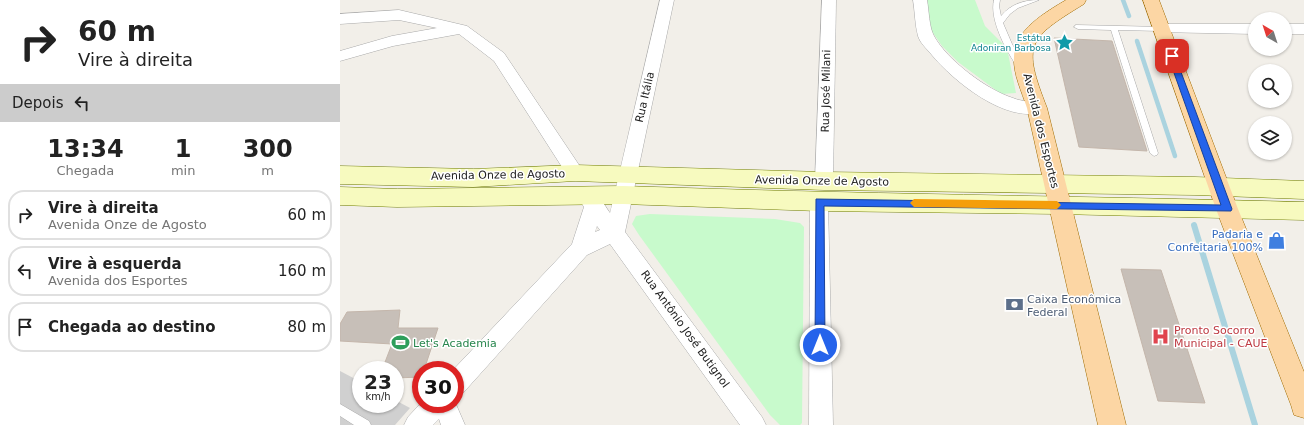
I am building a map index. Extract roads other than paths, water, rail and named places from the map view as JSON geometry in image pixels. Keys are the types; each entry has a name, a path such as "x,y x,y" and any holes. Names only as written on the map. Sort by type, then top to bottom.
{"main road":[{"name":"Avenida dos Esportes","path":"1078,0 1036,30 1028,40 1022,52 1025,72 1037,108 1112,425"},
{"path":"1151,0 1202,136 1227,209 1304,405"},
{"name":"Avenida Onze de Agosto","path":"340,175 473,178 575,173 626,185 819,202 1057,195 1219,187 1304,190"},
{"name":"Avenida Onze de Agosto","path":"340,196 590,200 626,185 824,181 1057,195 1227,209 1304,211"}],"street":[{"name":"Rua Itália","path":"615,232 667,0"},
{"name":"Rua José Milani","path":"824,181 829,0"},
{"path":"920,0 926,38 948,64 966,80 991,96 1012,104 1037,108"},
{"path":"340,20 399,15 462,29 499,57 575,173"},
{"path":"340,56 392,41 462,29"},
{"path":"1161,29 1248,29"},
{"path":"1292,29 1304,29"},
{"path":"580,249 590,200"},
{"name":"Rua Antônio José Butignol","path":"590,200 615,232 754,425"},
{"path":"819,202 821,425"},
{"path":"464,375 580,249 615,232"},
{"path":"416,425 428,413"},
{"path":"448,413 453,425"}],"lane":[{"path":"997,0 995,3 996,11 1009,46 1017,62 1025,72"},
{"path":"1000,22 1007,11 1022,3 1036,0"},
{"path":"1078,27 1161,29"},
{"path":"1114,28 1154,153"},
{"path":"340,410 365,425"}],"waterway":[{"path":"1123,0 1129,16"},
{"path":"1137,41 1175,156"},
{"path":"1194,225 1255,425"}],"place":[{"name":"Estátua Adoniran Barbosa","path":"1064,43"},
{"name":"Padaria e Confeitaria 100%","path":"1276,240"},
{"name":"Caixa Econômica Federal","path":"1014,305"},
{"name":"Pronto Socorro Municipal - CAUE","path":"1161,336"},
{"name":"Let's Academia","path":"400,343"}]}
